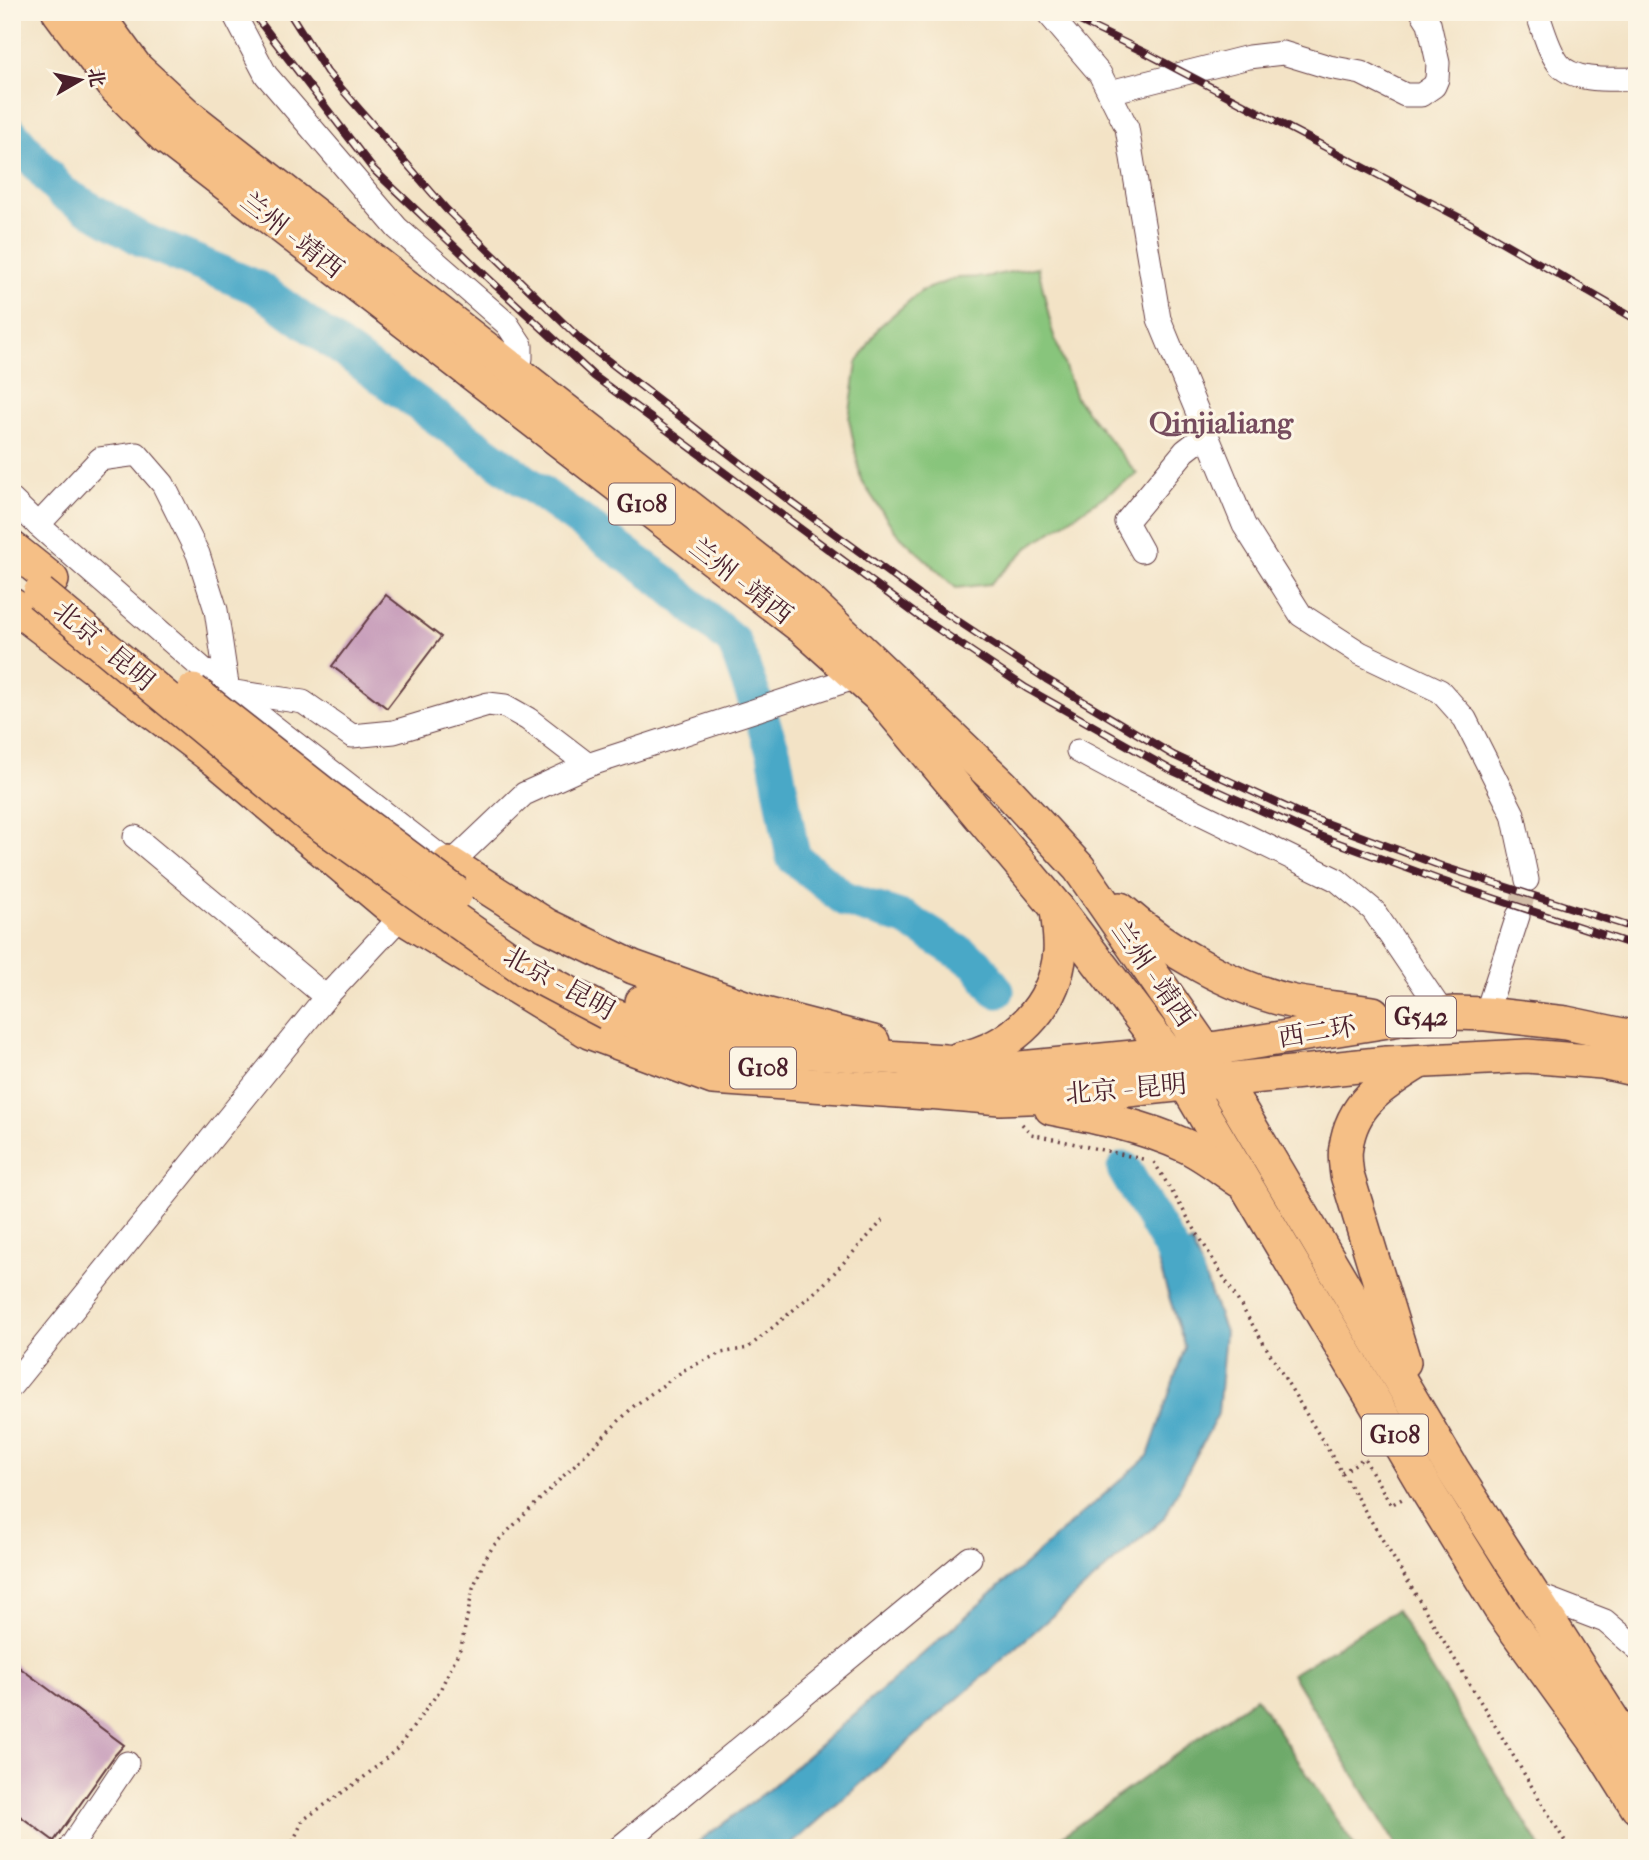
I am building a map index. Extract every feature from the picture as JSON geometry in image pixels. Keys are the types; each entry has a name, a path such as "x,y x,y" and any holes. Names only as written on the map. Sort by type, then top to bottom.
{"highway":[{"name":"兰州 - 靖西","path":"60,12 115,87 165,137 804,629 858,677 880,698 1057,908 1168,1054"},
{"name":"兰州 - 靖西","path":"95,12 136,68 187,115 808,600 1002,785 1079,868 1205,1050"},
{"name":"北京 - 昆明","path":"12,548 35,593"},
{"name":"北京 - 昆明","path":"12,571 35,593 325,795 535,953 612,1004 787,1077 927,1093 1000,1098 1081,1095 1223,1080"},
{"path":"35,593 216,760 402,917 589,1032 713,1078 927,1093"},
{"path":"449,863 546,925 633,967 761,1013 944,1061 961,1059 992,1049 1020,1031 1041,1007 1058,964 1060,948 1057,908"},
{"path":"1079,868 1129,917 1157,938 1218,974 1267,994 1293,1001 1407,1018"},
{"name":"北京 - 昆明","path":"612,1004 795,1051 944,1061 1010,1069 1168,1054"},
{"name":"西二环","path":"1205,1050 1407,1018 1444,1015 1486,1014 1566,1023 1637,1038"},
{"name":"G108","path":"1637,1758 1453,1470 1205,1050 1168,1054 1425,1487 1502,1610 1597,1743 1637,1807"},
{"name":"西二环","path":"1223,1080 1419,1061 1527,1056 1602,1062 1637,1070"},
{"path":"1419,1061 1370,1095 1353,1120 1345,1148 1347,1175 1420,1415"},
{"path":"1000,1098 1107,1119 1154,1133 1188,1147 1248,1186"}],"street":[{"path":"233,12 266,75 397,228 507,324 521,345 522,358 517,373"},
{"path":"1047,12 1100,74 1127,128 1159,319 1244,525 1301,615 1360,653 1440,691 1465,719 1513,814 1527,880"},
{"path":"1110,92 1249,57 1283,53 1329,67 1361,73 1405,95 1421,95 1434,86 1438,63 1429,23 1422,12"},
{"path":"1536,12 1560,66 1572,74 1595,79 1637,79"},
{"path":"1142,551 1126,522 1185,451 1207,434"},
{"path":"38,525 100,459 137,454 163,484 198,554 216,610 228,691"},
{"path":"12,500 228,691 449,863"},
{"path":"12,1385 326,997 449,863 524,794 589,765 858,677"},
{"path":"228,691 303,702 352,736 394,732 488,704 505,706 528,719 589,765"},
{"path":"1078,751 1336,880 1373,910 1444,1015"},
{"path":"135,837 326,997"},
{"path":"1486,1014 1518,916"},
{"path":"619,1848 970,1558"},
{"path":"1532,1593 1605,1621 1637,1648"},
{"path":"71,1848 127,1763"}],"path":[{"path":"1000,1098 1031,1134 1154,1162 1569,1848"},
{"path":"290,1848 303,1820 363,1778 398,1748 440,1690 461,1647 473,1588 494,1545 634,1406 684,1370 721,1353 748,1348 822,1286 886,1217"},
{"path":"1342,1473 1364,1458 1391,1505 1425,1487"}],"green space":[{"path":"1038,267 1052,330 1076,398 1137,474 1030,546 990,584 956,588 895,531 861,480 849,419 857,363 879,327 921,291 956,278 984,277"},
{"path":"1396,1610 1541,1848 1398,1848 1292,1674"},
{"path":"1256,1697 1356,1848 1046,1848"}],"water":[{"path":"1192,1243 1225,1332 1218,1414 1163,1519 787,1848 690,1848 767,1791 1148,1456 1185,1347 1158,1262"}],"building":[{"path":"386,595 441,637 387,708 332,666"},
{"path":"12,1662 124,1745 54,1841 12,1810"}],"waterway":[{"path":"12,134 61,192 143,240 258,288 663,581 734,642 774,753 793,857 846,900 906,919 976,963 997,991"},
{"path":"1124,1169 1187,1277 1191,1298"}],"tunnel":[{"path":"1518,916 1527,880"}],"railway":[{"path":"254,12 373,169 594,376 917,615 1026,688 1171,770 1314,834 1442,881 1637,946"},
{"path":"289,12 327,72 446,209 581,340 794,504 926,600 1046,679 1173,755 1301,814 1444,867 1637,929"},
{"path":"1061,12 1148,54 1464,220 1637,320"}],"district":[{"name":"Qinjialiang","path":"1221,423"}]}
